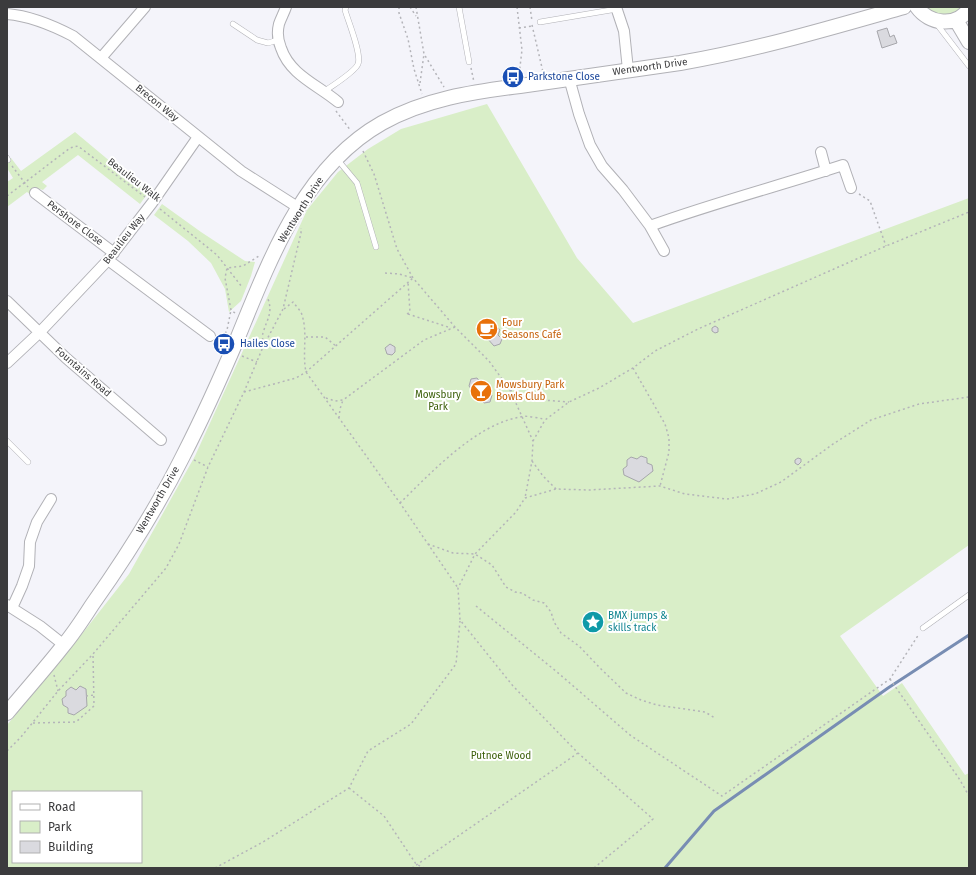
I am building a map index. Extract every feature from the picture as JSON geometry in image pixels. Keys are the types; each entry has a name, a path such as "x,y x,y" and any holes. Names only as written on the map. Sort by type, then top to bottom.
{"street":[{"path":"101,58 145,7"},
{"path":"286,7 279,25 278,40 284,57 293,69 306,80 325,91 338,102"},
{"name":"Wentworth Drive","path":"7,713 64,645 115,573 151,515 184,454 227,351 246,317 261,282 296,213 317,181 337,158 358,140 382,124 414,108 450,97 477,91 730,54 904,7"},
{"path":"917,7 921,13 929,19 939,22 956,20 969,9"},
{"path":"619,8 624,31 628,70"},
{"name":"Brecon Way","path":"7,14 32,18 50,24 74,36 198,137 296,213"},
{"path":"956,20 969,42"},
{"path":"569,78 579,114 590,145 602,166 623,190 650,226 664,251"},
{"name":"Beaulieu Way","path":"7,363 40,332 111,257 198,137"},
{"path":"821,152 826,170"},
{"path":"650,226 695,210 843,165 851,188"},
{"name":"Pershore Close","path":"35,193 111,257"},
{"path":"111,257 210,336"},
{"name":"Fountains Road","path":"7,302 66,358 162,440"},
{"path":"51,499 37,522 30,542 29,566 22,586 9,606 40,626 64,645"}],"lane":[{"path":"325,91 353,70 358,64 359,54 345,10 346,7"},
{"path":"459,7 469,62"},
{"path":"540,22 619,8"},
{"path":"233,24 257,40 268,43 278,40"},
{"path":"939,27 969,66"},
{"path":"337,158 357,184 376,247"},
{"path":"7,441 28,462"},
{"path":"923,628 969,596"}],"path":[{"path":"399,7 399,13 408,39 414,69 426,105"},
{"path":"410,7 418,18"},
{"path":"416,7 424,54 419,85"},
{"path":"516,7 522,50 518,86"},
{"path":"530,7 545,82"},
{"path":"519,28 533,26"},
{"path":"424,54 450,97"},
{"path":"469,62 477,91"},
{"path":"338,102 333,108 358,140 374,174 397,249 412,278 455,327 489,361 510,390 533,441"},
{"name":"Beaulieu Walk","path":"7,196 70,148 78,146 217,254 242,287"},
{"path":"8,159 24,184 35,193"},
{"path":"851,188 870,202 886,246"},
{"path":"216,868 263,842 348,788 368,751 411,724 456,664 460,620 458,588 475,554 516,512 525,498 532,461 533,441 545,420 569,402 599,388 633,368 655,351 698,329 886,246 969,212"},
{"path":"7,751 21,737 58,691 93,654 166,568 176,550 208,467 244,392 263,347 283,309 301,233 300,223 296,213"},
{"path":"257,362 227,351 227,330 230,310 225,278 227,268 243,266 261,255"},
{"path":"385,273 399,274 412,278"},
{"path":"244,392 296,378 306,372 412,278"},
{"path":"408,282 410,312 408,314 451,328"},
{"path":"263,347 263,334 270,317 271,306 268,299"},
{"path":"283,309 293,302 302,314 306,337 306,372 400,502 458,588"},
{"path":"230,310 246,317"},
{"path":"325,398 334,401 343,400 424,340 455,327"},
{"path":"306,337 325,337 336,346"},
{"path":"633,368 665,424 669,438 669,452 660,486"},
{"path":"510,390 528,399 569,402"},
{"path":"525,498 556,489 588,490 660,486 685,494 727,499 755,494 781,482 833,444 871,420 919,404 969,397"},
{"path":"339,418 343,400"},
{"path":"400,502 457,450 494,425 521,416 545,420"},
{"path":"532,461 543,476 556,489"},
{"path":"428,544 453,553 475,554 492,565 506,587 515,592 522,593 533,600 544,602 551,612 554,622 561,633 579,646 626,693 657,705 705,712 715,718"},
{"path":"476,606 557,672 630,735 722,796 890,679 923,628"},
{"path":"460,620 513,686 578,753 653,819 594,868"},
{"path":"32,723 76,722 94,706 93,654"},
{"path":"890,679 960,780 969,796"},
{"path":"86,696 94,695"},
{"path":"412,868 578,753"},
{"path":"348,788 384,816 416,864 424,868"}],"green space":[{"path":"926,7 963,7 954,13 944,15 935,13"},
{"name":"Mowsbury Park","path":"487,104 577,258 633,323 969,198 969,545 840,636 883,696 902,683 965,775 969,773 969,868 7,868 7,725 67,653 129,574 195,456 307,210 338,172 368,149 401,129"},
{"path":"75,132 148,193 140,204 78,155 42,182 47,186 43,190 37,188 31,195 27,192 7,207 7,182 13,178 7,168 7,161 11,158 21,171"},
{"path":"162,204 245,261 255,262 241,301 229,312 225,289 211,263 188,241 154,215"}],"building":[{"path":"887,28 890,37 894,35 897,43 882,48 877,31"},
{"path":"492,321 500,330 498,335 502,339 500,344 494,346 479,329 481,324"},
{"path":"715,326 718,328 718,332 715,333 712,331 712,328"},
{"path":"390,344 395,347 395,352 392,355 387,354 385,348"},
{"name":"Mowsbury Park Bowls Club","path":"477,378 481,383 486,381 491,387 489,392 492,395 490,402 484,403 480,399 475,400 471,395 472,390 469,386 471,379"},
{"path":"641,456 647,458 647,463 652,465 653,471 639,482 624,475 623,469 627,466 627,460 631,457 637,459"},
{"path":"798,458 801,459 801,462 798,465 795,463 795,460"},
{"path":"80,686 86,689 87,706 74,715 68,713 68,708 63,705 62,699 66,696 66,691 71,687 76,690"}],"waterway":[{"path":"665,868 714,811 888,688 969,635"}],"place":[{"name":"Parkstone Close","path":"513,77"},
{"name":"Four Seasons Café","path":"487,329"},
{"name":"Hailes Close","path":"224,344"},
{"name":"Mowsbury Park Bowls Club","path":"481,391"},
{"name":"BMX jumps & skills track","path":"593,622"}],"park label":[{"name":"Putnoe Wood","path":"501,756"}]}
